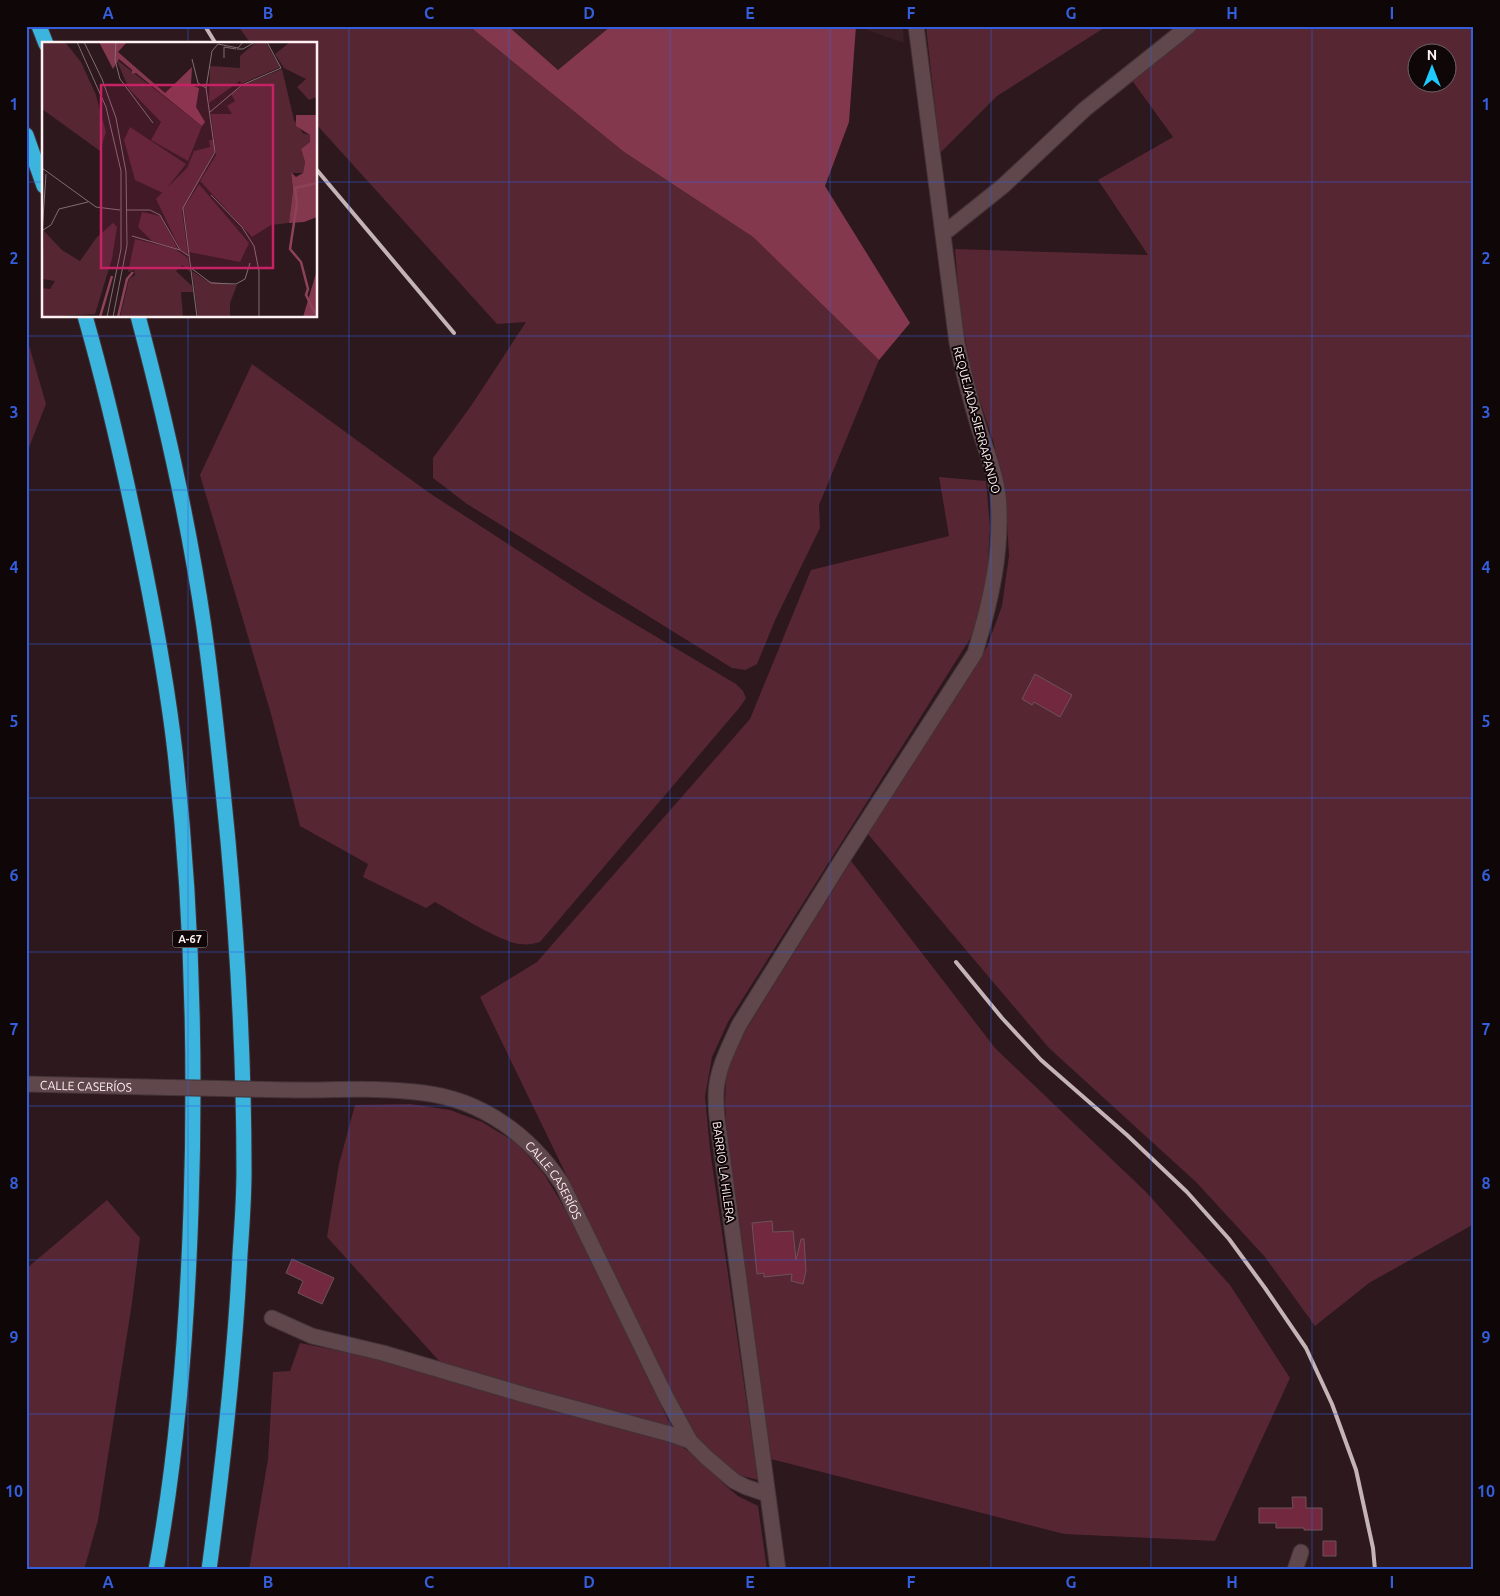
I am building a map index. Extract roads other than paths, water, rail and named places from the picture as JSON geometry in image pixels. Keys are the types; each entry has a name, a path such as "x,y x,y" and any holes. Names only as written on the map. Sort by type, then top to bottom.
{"highway":[{"path":"39,26 45,42"},
{"path":"26,135 42,180"},
{"name":"A-67","path":"86,318 115,431 157,631 175,749 188,892 194,1038 190,1253 176,1432 163,1536 156,1570"},
{"path":"139,318 153,371 181,499 204,624 220,759 237,936 242,1046 244,1174 239,1285 230,1394 209,1570"}],"street":[{"name":"REQUEJADA-SIERRAPANDO","path":"872,813 975,653 994,581 999,540 998,494 992,467 966,382 957,343 916,26"},
{"path":"943,234 1003,186 1085,109 1189,26"},
{"name":"BARRIO LA HILERA","path":"778,1570 717,1117 717,1083 726,1054 739,1025 872,813"},
{"name":"CALLE CASERÍOS","path":"26,1084 402,1091 441,1096 495,1117 513,1130 548,1163 562,1184 666,1397 690,1441 734,1481 767,1494"},
{"name":"CALLE CASERÍOS","path":"272,1318 312,1336 383,1353 690,1441"},
{"path":"1295,1570 1301,1552"}],"railway":[{"path":"205,26 215,42"},
{"path":"318,171 454,333"},
{"path":"956,962 1002,1018 1041,1060 1127,1135 1187,1192 1229,1239 1265,1288 1306,1348 1332,1404 1356,1470 1373,1548 1375,1570"}]}
